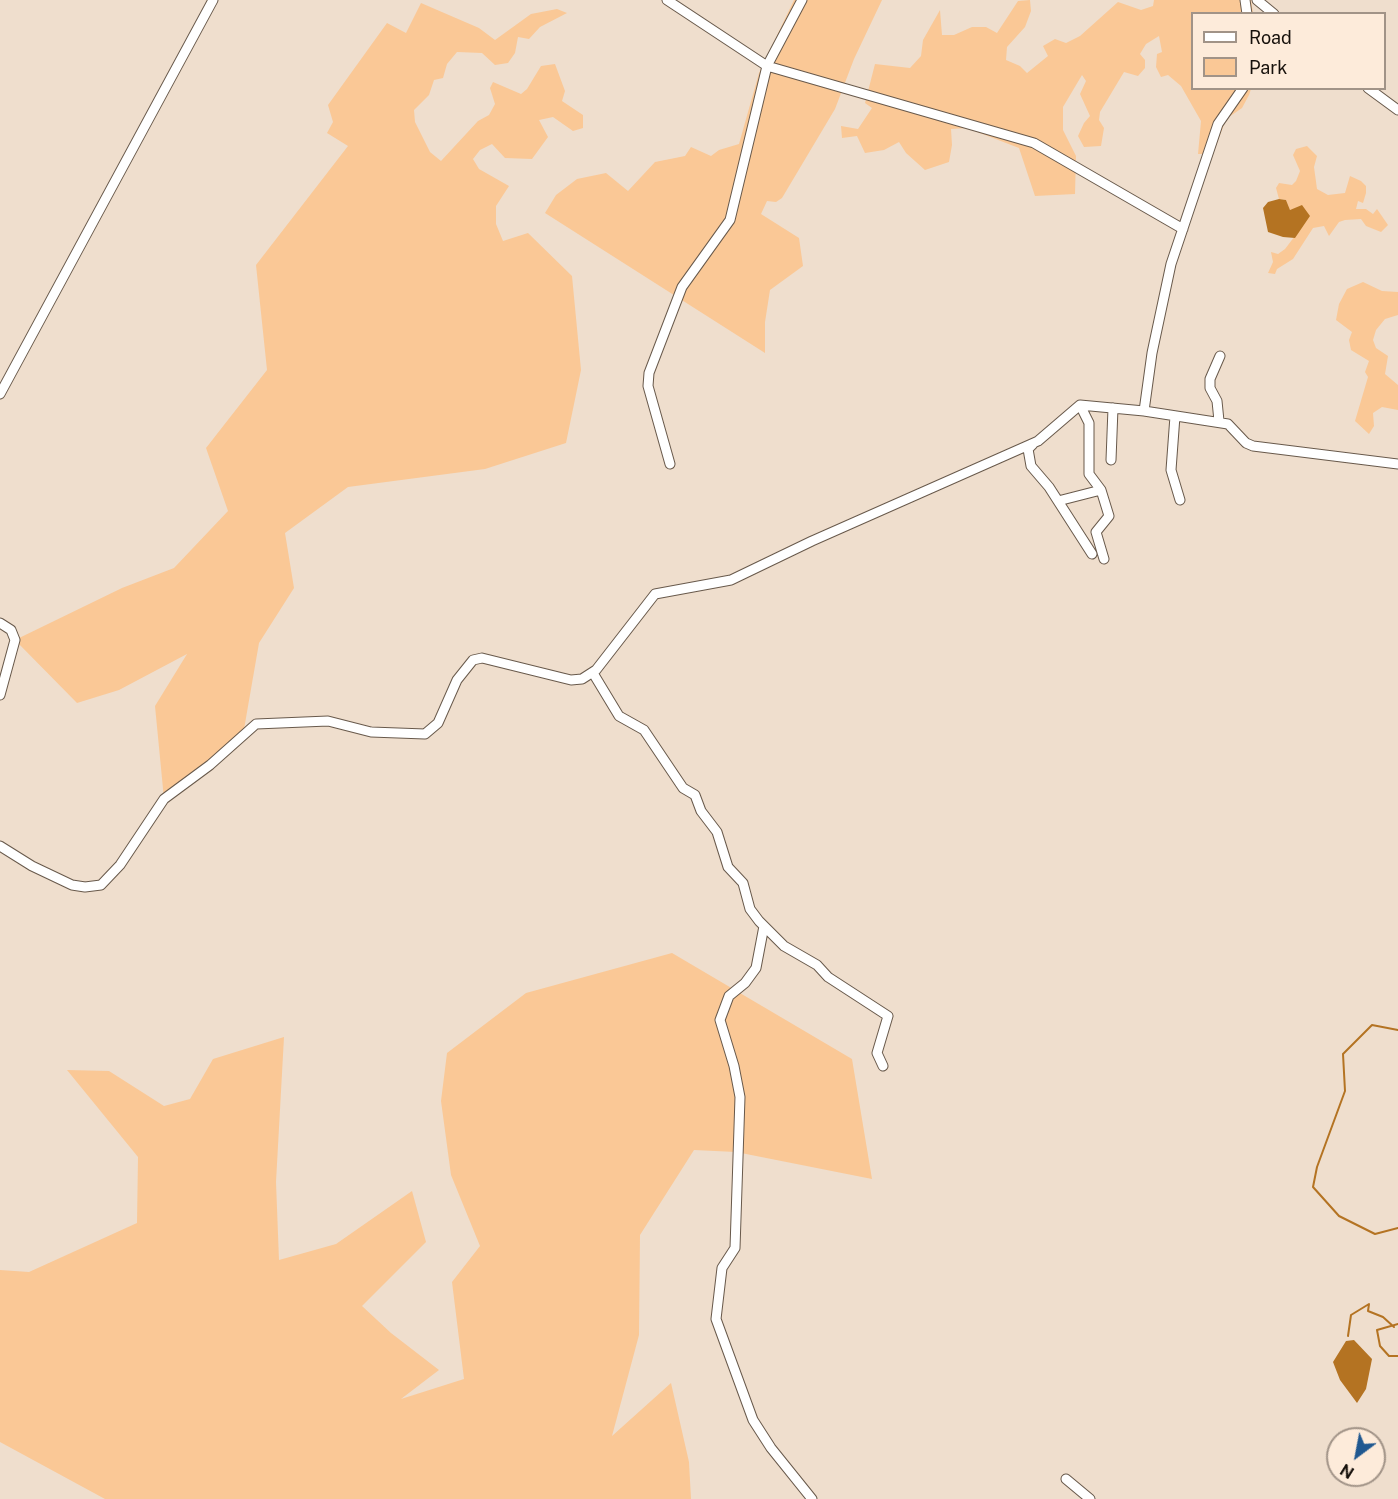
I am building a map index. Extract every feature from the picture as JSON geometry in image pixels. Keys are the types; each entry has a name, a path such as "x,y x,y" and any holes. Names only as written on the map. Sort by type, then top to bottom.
{"street":[{"path":"0,394 213,0"},
{"path":"667,0 767,66 1034,143 1183,229"},
{"path":"670,464 648,386 649,373 682,287 730,220 767,66 802,0"},
{"path":"1257,0 1272,12"},
{"path":"1144,411 1152,353 1171,264 1218,124 1242,90"},
{"path":"1371,90 1398,110"},
{"path":"1219,422 1217,401 1210,388 1210,379 1220,356"},
{"path":"1092,554 1058,501 1031,466 1028,449 1080,405 1144,411 1228,424 1246,443 1253,446 1398,464"},
{"path":"1080,405 1089,423 1089,474 1101,490 1109,516 1096,532 1104,558"},
{"path":"1111,460 1113,408"},
{"path":"1175,417 1171,470 1174,489 1180,500"},
{"path":"0,846 33,866 72,885 85,888 98,886 115,872 164,799 210,765 256,724 328,721 371,732 420,735 434,729 454,685 477,659 488,659 571,680 582,679 593,673 653,595 667,590 731,580 812,541 1038,441"},
{"path":"1058,501 1101,490"},
{"path":"0,623 11,630 15,640 0,695"},
{"path":"593,673 619,716 644,730 683,789 695,795 701,811 717,832 728,867 742,883 750,909 764,926 784,946 817,966 828,977 888,1016 877,1053 883,1066"},
{"path":"764,926 754,972 729,996 720,1020 734,1066 740,1097 735,1248 722,1268 716,1319 753,1420 771,1448 812,1499"},
{"path":"1066,1479 1090,1499"}],"green space":[{"path":"794,0 882,0 854,59 835,109 782,198 776,202 767,201 761,214 799,238 803,266 770,290 765,322 765,353 545,213 556,195 577,179 606,173 628,191 655,162 685,156 691,147 711,156 719,150 739,144 759,73"},
{"path":"1030,0 1031,11 1025,27 1007,47 1006,60 1020,66 1027,73 1048,56 1043,46 1055,39 1066,43 1080,36 1118,2 1141,10 1153,6 1154,0 1251,0 1253,12 1191,12 1191,90 1251,90 1249,95 1242,108 1226,119 1213,154 1198,154 1201,121 1181,86 1168,75 1161,77 1156,67 1157,54 1162,52 1159,36 1146,44 1140,54 1145,60 1145,68 1138,76 1124,72 1100,112 1099,120 1104,128 1101,146 1084,147 1078,136 1090,116 1080,94 1086,81 1082,75 1063,107 1063,130 1076,156 1075,194 1035,196 1019,148 967,128 951,129 952,145 949,162 925,170 906,153 899,142 884,150 865,153 857,136 842,138 841,126 858,129 872,108 865,103 875,64 910,68 921,56 923,40 940,10 942,35 954,35 972,27 986,27 997,33 1018,1"},
{"path":"421,3 479,28 495,40 531,14 557,9 567,13 540,27 529,39 518,37 515,53 508,63 495,65 482,53 457,52 447,64 443,78 434,80 429,95 414,110 415,122 430,152 441,161 478,121 489,115 495,104 490,88 493,82 521,94 527,89 541,66 555,64 565,91 562,101 583,115 583,128 573,131 553,117 539,120 548,137 532,159 505,158 492,144 480,150 473,159 479,169 509,186 496,206 496,224 503,241 528,233 572,276 581,370 566,443 485,469 348,487 285,533 294,588 259,643 243,735 164,799 155,706 187,654 119,690 77,703 15,640 122,588 174,568 228,511 206,448 267,370 256,265 348,146 327,133 333,122 328,105 387,23 406,33"},
{"path":"1307,146 1317,156 1314,167 1317,189 1328,195 1345,193 1350,176 1361,181 1366,186 1366,193 1363,203 1358,201 1356,209 1366,209 1373,214 1377,209 1388,225 1381,232 1366,226 1361,219 1345,220 1339,222 1329,236 1324,226 1313,228 1293,259 1277,269 1275,274 1268,273 1273,262 1271,252 1278,254 1285,249 1301,228 1298,209 1290,210 1286,200 1279,199 1276,188 1279,183 1292,185 1296,181 1300,171 1293,155 1296,149"},
{"path":"1363,282 1382,291 1398,292 1398,315 1385,319 1376,330 1373,340 1376,348 1388,356 1385,374 1398,385 1398,410 1382,407 1373,413 1374,426 1369,434 1355,421 1368,377 1365,372 1369,361 1351,350 1349,340 1352,332 1336,320 1339,304 1347,289"},
{"path":"672,953 852,1059 872,1179 736,1152 694,1150 640,1235 639,1335 612,1436 671,1383 689,1462 691,1499 105,1499 0,1442 0,1270 29,1272 137,1223 138,1157 67,1070 109,1071 164,1106 190,1099 213,1059 284,1037 276,1182 279,1260 336,1244 412,1191 426,1242 362,1306 391,1333 439,1370 401,1399 464,1379 452,1282 480,1246 451,1175 441,1101 447,1053 526,993"}],"shaded area":[{"path":"1286,200 1290,210 1302,205 1310,216 1295,238 1268,232 1263,208 1268,202"},
{"path":"1354,1340 1372,1359 1366,1389 1357,1403 1340,1380 1333,1362 1346,1341"}],"waterway":[{"path":"1398,1030 1372,1025 1343,1054 1345,1091 1317,1167 1313,1187 1339,1216 1375,1234 1398,1228"},
{"path":"1348,1336 1351,1315 1369,1304 1368,1311 1383,1317 1394,1327"},
{"path":"1398,1324 1377,1330 1380,1346 1389,1356 1398,1356"}]}
